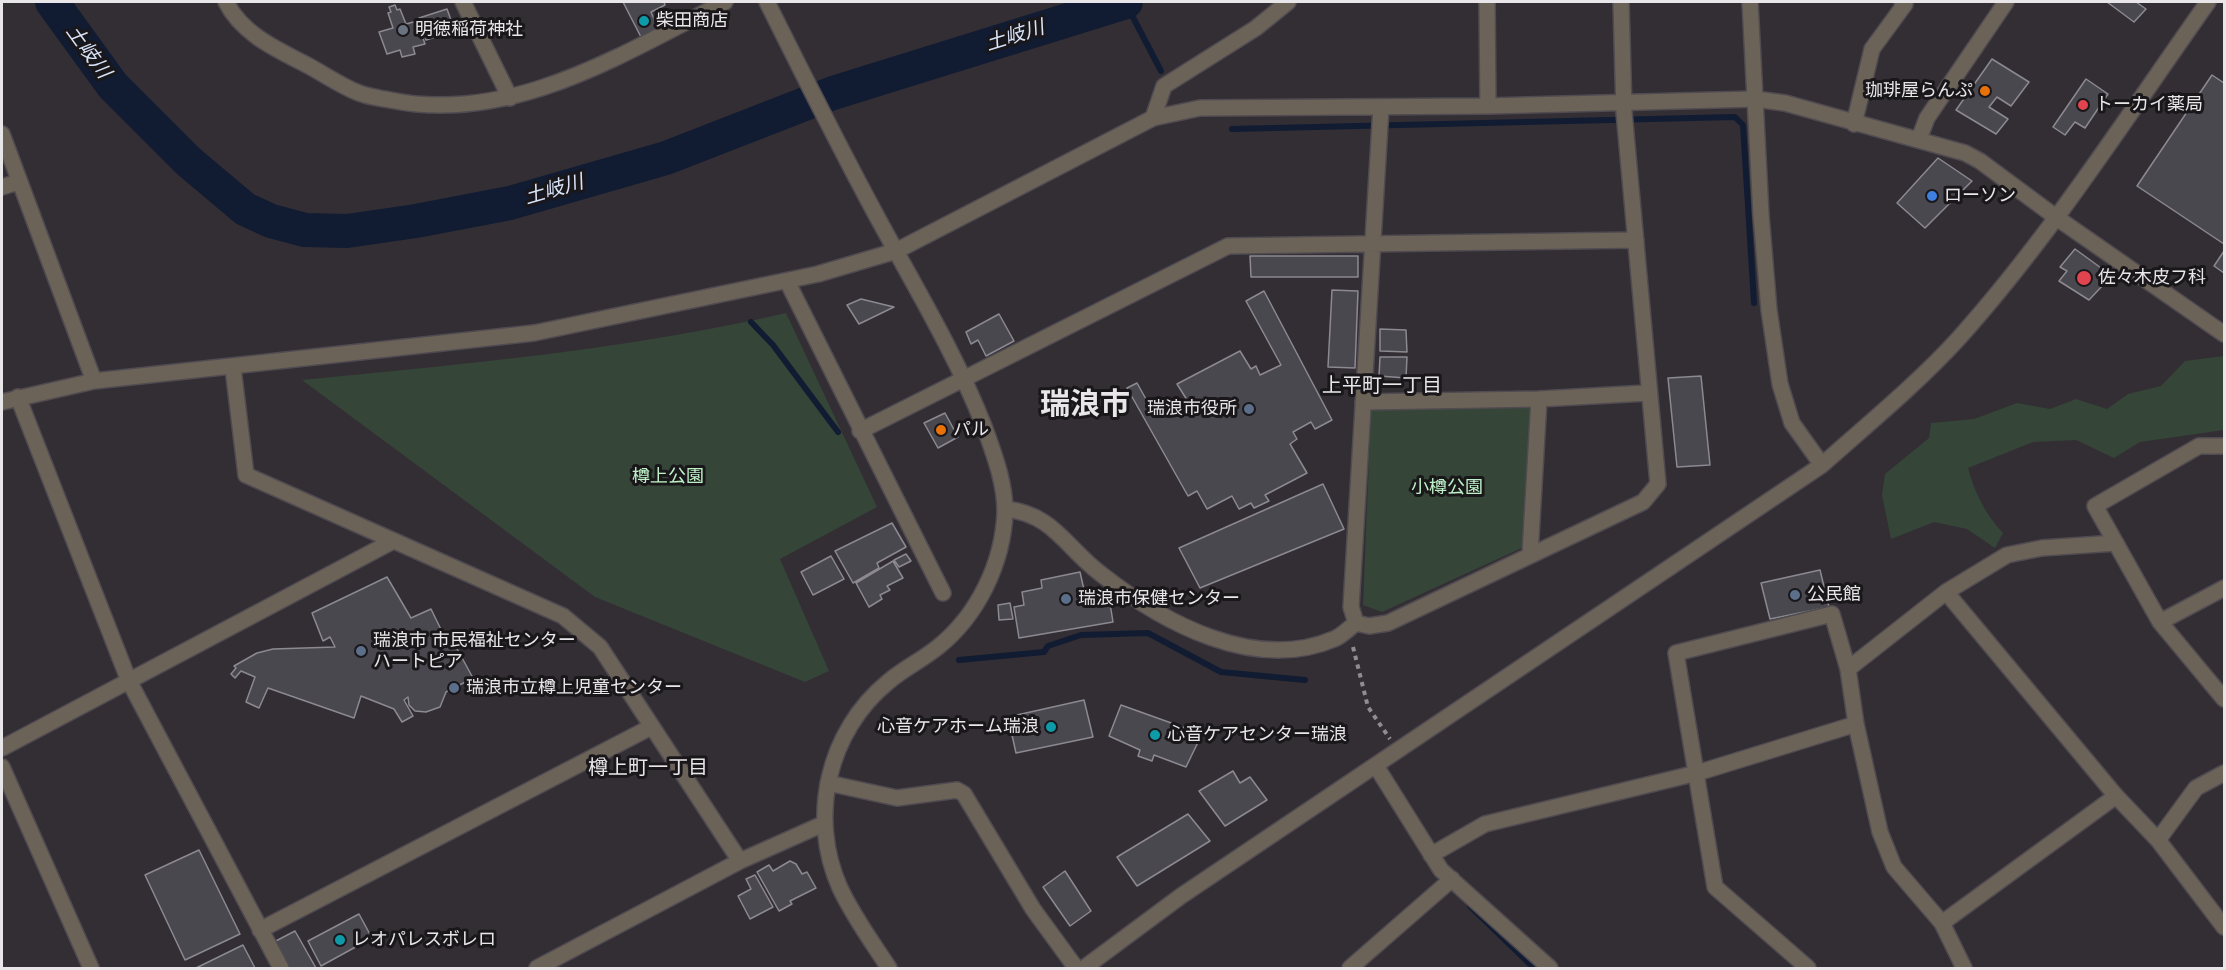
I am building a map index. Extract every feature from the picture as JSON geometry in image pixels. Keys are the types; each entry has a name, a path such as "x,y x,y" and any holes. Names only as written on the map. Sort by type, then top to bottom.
{"street":[{"path":"226,2 232,14 259,40 359,93 406,103 453,106 510,98 588,72 725,2"},
{"path":"463,2 510,98"},
{"path":"1153,118 1164,86 1256,28 1288,2"},
{"path":"1487,2 1488,106"},
{"path":"1005,510 1022,511 1040,517 1098,573 1134,599 1177,625 1226,642 1269,650 1306,646 1335,639 1352,626 1388,623 1643,502 1658,484 1647,393 1625,128 1621,2"},
{"path":"1750,2 1769,310 1780,384 1792,423 1822,465"},
{"path":"1854,124 1872,49 1905,4 1902,2"},
{"path":"1918,139 1927,118 2006,2"},
{"path":"1084,969 1191,889 1822,465 1959,338 2057,218 2208,2"},
{"path":"770,7 880,223 966,379 1000,474 1005,510 997,559 979,599 963,622 941,645 888,681 866,702 845,735 828,783 823,825 840,887 889,969"},
{"path":"2,402 94,381 233,368 534,333 787,281 896,251 1153,118 1200,108 1380,118 1488,106 1624,107 1755,99 1785,103 1965,153 1980,161 2057,218 2224,334"},
{"path":"1352,626 1351,607 1380,118"},
{"path":"2,134 94,381"},
{"path":"2,187 18,182"},
{"path":"860,431 1228,246 1636,240"},
{"path":"787,281 943,593"},
{"path":"233,368 246,475 563,616 600,647 740,861"},
{"path":"1363,402 1539,399 1647,393"},
{"path":"18,397 129,681 280,969"},
{"path":"1530,554 1539,399"},
{"path":"2224,446 2199,446 2095,506 2160,622 2224,699"},
{"path":"2,748 393,541"},
{"path":"1848,669 1946,592 2007,555 2042,548 2116,543"},
{"path":"2160,622 2224,588"},
{"path":"1946,592 2116,796 2158,840 2224,927"},
{"path":"1808,969 1715,886 1676,653 1832,614 1848,669 1856,724 1880,832 1894,867 1942,923 1961,968"},
{"path":"1431,855 1485,824 1697,773 1856,724"},
{"path":"260,930 651,728"},
{"path":"1376,766 1441,870 1550,969"},
{"path":"2,767 91,969"},
{"path":"2158,840 2196,788 2224,773"},
{"path":"828,783 897,798 912,798 957,790 964,794 1033,909 1076,969"},
{"path":"1942,923 2116,796"},
{"path":"537,969 740,861 823,825"},
{"path":"1350,969 1452,879"}],"path":[{"path":"1352,626 1368,707 1398,751"}],"green space":[{"name":"樽上公園","path":"786,313 877,507 780,559 829,671 805,682 595,597 302,380 484,362 605,346 666,337"},
{"path":"2224,356 2224,430 2140,442 2114,458 2076,440 2033,442 1968,468 1981,503 2003,533 1995,548 1967,529 1934,522 1891,539 1882,495 1885,474 1929,438 1931,423 1974,419 2017,403 2050,409 2076,399 2107,409 2128,394 2161,386 2185,361"},
{"name":"小樽公園","path":"1530,408 1524,547 1382,612 1363,605 1371,409"}],"building":[{"name":"柴田商店","path":"623,2 664,2 665,5 651,12 659,30 642,39"},
{"path":"2107,2 2136,2 2146,9 2134,22"},
{"name":"明徳稲荷神社","path":"395,5 397,10 400,9 406,24 417,21 425,44 413,47 415,54 402,57 400,50 387,54 379,32 393,28 388,13 391,12 389,7"},
{"path":"447,9 455,31 426,40 419,18"},
{"path":"1992,59 2029,82 2011,106 1997,97 1989,107 2008,119 1996,134 1956,110"},
{"path":"2212,75 2224,83 2224,244 2137,186"},
{"path":"2086,79 2108,94 2085,128 2075,122 2065,135 2053,127"},
{"path":"1938,158 1972,181 1925,228 1897,203"},
{"path":"2075,249 2108,273 2101,282 2104,284 2089,300 2059,281 2067,271 2060,267"},
{"path":"2224,251 2224,273 2214,266"},
{"path":"1250,256 1358,256 1358,277 1251,277"},
{"path":"1332,290 1358,291 1355,368 1328,367"},
{"name":"瑞浪市役所","path":"1264,291 1332,420 1315,429 1311,422 1293,432 1297,439 1290,444 1307,473 1265,495 1269,501 1254,508 1251,503 1239,509 1232,496 1207,509 1197,491 1188,496 1127,388 1137,383 1156,417 1187,400 1177,384 1240,351 1251,369 1256,366 1260,375 1281,365 1246,301"},
{"path":"861,299 894,307 859,324 847,305"},
{"path":"999,314 1014,341 986,356 978,340 971,344 966,332"},
{"path":"1380,329 1406,330 1407,352 1380,351"},
{"path":"1380,357 1407,357 1406,378 1379,376"},
{"path":"1701,376 1710,465 1677,467 1668,378"},
{"name":"パル","path":"945,413 958,437 938,448 924,423"},
{"path":"1323,484 1344,529 1200,588 1179,548"},
{"path":"892,523 906,547 877,563 879,568 853,583 835,551"},
{"path":"906,554 911,561 899,567 894,560"},
{"path":"831,556 844,579 813,595 801,572"},
{"path":"893,561 903,578 887,586 890,590 880,595 882,599 869,607 856,583"},
{"name":"公民館","path":"1820,570 1829,607 1770,619 1761,583"},
{"name":"瑞浪市保健センター","path":"1080,572 1085,594 1108,591 1113,622 1019,638 1014,607 1024,605 1022,592 1042,588 1041,580"},
{"name":"瑞浪市 市民福祉センター ハートピア","path":"387,577 411,618 431,609 450,648 455,645 473,678 446,692 440,707 426,712 415,711 409,705 408,697 404,700 413,716 402,722 394,709 361,696 354,718 268,688 259,708 246,702 255,677 241,671 235,678 231,674 236,668 234,666 257,653 273,649 335,647 330,637 323,641 312,613"},
{"path":"1010,603 1013,619 999,620 998,605"},
{"name":"心音ケアホーム瑞浪","path":"1084,700 1093,737 1016,753 1008,717"},
{"name":"心音ケアセンター瑞浪","path":"1121,705 1202,734 1186,767 1154,755 1152,761 1138,756 1140,750 1109,736"},
{"path":"1233,771 1240,783 1250,777 1267,800 1225,826 1199,791"},
{"path":"1188,814 1210,841 1137,886 1117,857"},
{"path":"199,850 240,934 185,960 145,875"},
{"path":"790,861 796,864 802,874 807,872 816,888 790,901 792,904 779,911 757,872 769,865 773,871"},
{"path":"1065,871 1091,911 1070,926 1043,887"},
{"path":"755,875 773,907 750,919 738,896 751,889 746,879"},
{"name":"レオパレスボレロ","path":"359,914 372,938 321,966 308,941"},
{"path":"295,931 316,968 286,968 272,943"},
{"path":"243,945 255,968 196,968"}],"waterway":[{"name":"土岐川","path":"52,2 113,86 188,161 245,209 271,221 305,230 347,231 416,221 510,203 666,158 833,93 1126,2"},
{"path":"1125,2 1161,71"},
{"path":"1232,129 1735,117 1743,125 1754,303"},
{"path":"751,322 773,345 838,432"},
{"path":"959,660 1044,652 1048,646 1081,635 1148,633 1221,672 1305,680"},
{"path":"1470,906 1534,968"}],"place":[{"name":"柴田商店","path":"644,21"},
{"name":"明徳稲荷神社","path":"403,30"},
{"name":"珈琲屋らんぷ","path":"1985,91"},
{"name":"トーカイ薬局","path":"2083,105"},
{"name":"ローソン","path":"1932,196"},
{"name":"佐々木皮フ科","path":"2084,278"},
{"name":"瑞浪市役所","path":"1249,409"},
{"name":"パル","path":"941,430"},
{"name":"公民館","path":"1795,595"},
{"name":"瑞浪市保健センター","path":"1066,599"},
{"name":"瑞浪市 市民福祉センター ハートピア","path":"361,651"},
{"name":"瑞浪市立樽上児童センター","path":"454,688"},
{"name":"心音ケアホーム瑞浪","path":"1051,727"},
{"name":"心音ケアセンター瑞浪","path":"1155,735"},
{"name":"レオパレスボレロ","path":"340,940"}],"district":[{"name":"上平町一丁目","path":"1382,386"},
{"name":"瑞浪市","path":"1085,405"},
{"name":"樽上町一丁目","path":"648,768"}]}
